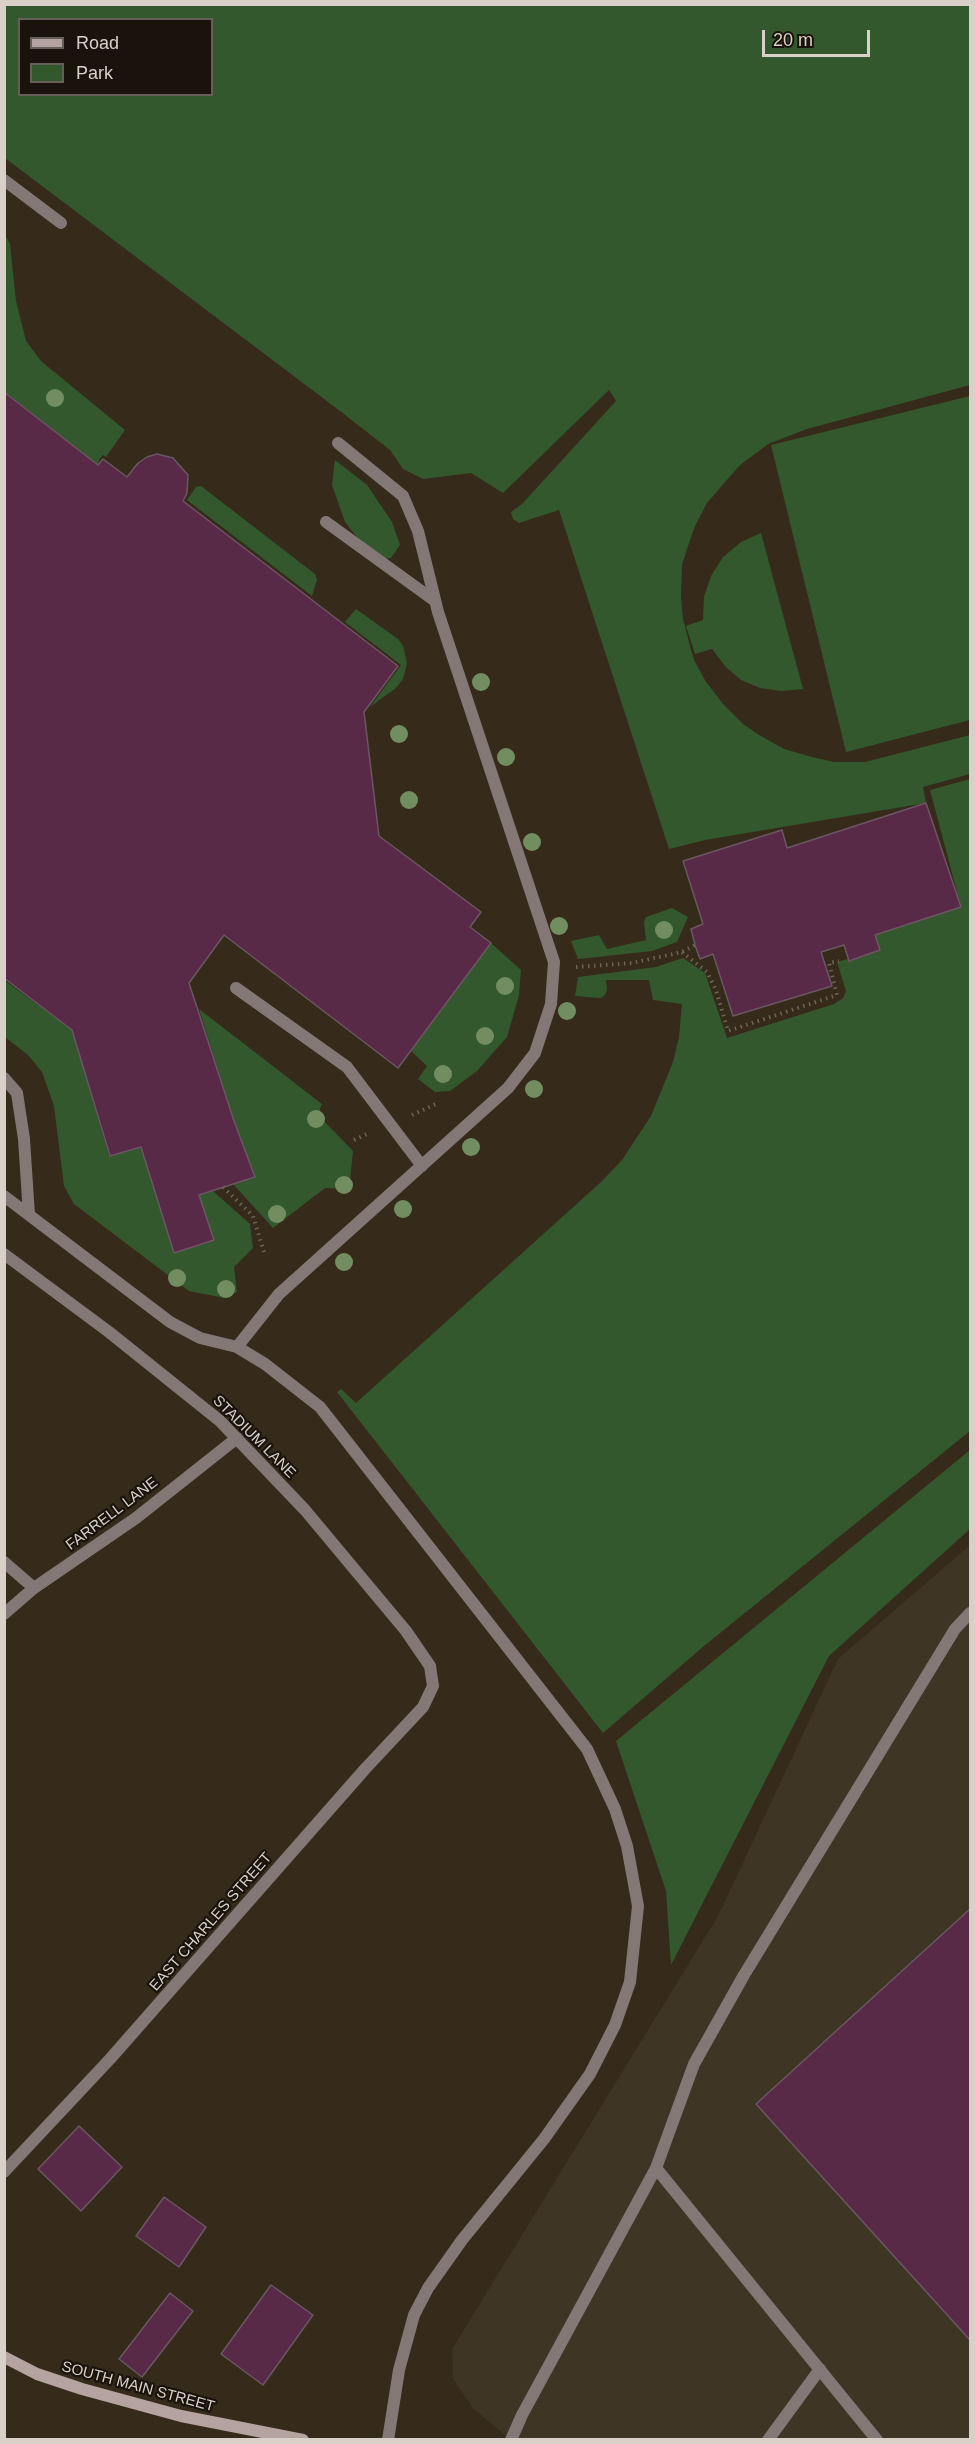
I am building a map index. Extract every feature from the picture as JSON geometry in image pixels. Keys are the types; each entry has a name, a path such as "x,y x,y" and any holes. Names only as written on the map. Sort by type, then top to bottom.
{"main road":[{"name":"SOUTH MAIN STREET","path":"4,2357 37,2374 82,2390 181,2416 303,2439"}],"street":[{"path":"4,180 61,223"},
{"path":"237,1347 279,1294 508,1088 535,1053 551,1004 554,962 435,601 418,531 403,496 338,443"},
{"path":"326,522 435,601"},
{"path":"236,988 347,1067 422,1166"},
{"path":"4,1078 17,1093 24,1139 29,1215"},
{"path":"4,1196 170,1322 200,1338 237,1347 265,1364 320,1407 587,1749 615,1809 624,1837 638,1906 630,1982 615,2025 590,2074 544,2139 462,2240 428,2288 414,2315 399,2370 388,2439"},
{"name":"STADIUM LANE","path":"4,1254 128,1347 220,1421 237,1438 304,1510 406,1631 430,1666 433,1686"},
{"name":"FARRELL LANE","path":"4,1614 34,1588 136,1518 237,1438"},
{"path":"4,1562 34,1588"},
{"path":"511,2439 656,2168 694,2064 744,1975 955,1629 970,1613"},
{"name":"EAST CHARLES STREET","path":"4,2172 110,2059 349,1787 423,1707 433,1686"},
{"path":"656,2168 877,2439"},
{"path":"768,2439 820,2369"}],"path":[{"path":"573,967 632,963 682,952 695,945"},
{"path":"682,952 707,972 716,990 728,1030 837,995 829,963 839,961"},
{"path":"570,959 574,974"},
{"path":"223,1187 253,1216 264,1252"}],"shaded area":[{"path":"970,1545 970,2439 509,2439 473,2408 453,2379 452,2349 718,1916 838,1659"}],"green space":[{"path":"4,5 970,5 970,385 807,429 768,444 739,466 707,503 695,526 682,565 683,619 694,660 706,682 724,705 743,724 761,736 784,749 812,757 834,762 865,762 970,735 970,774 923,787 926,803 705,840 669,849 559,510 519,523 513,519 511,512 522,504 616,401 609,390 503,493 471,473 423,479 403,469 390,450 5,158"},
{"path":"4,233 10,244 16,301 26,341 41,361 125,430 106,457 103,455 99,460 98,465 5,392"},
{"path":"970,396 970,720 846,752 771,445"},
{"path":"335,460 367,485 392,522 400,545 391,558 383,559 360,541 345,522 332,485"},
{"path":"201,486 315,574 317,580 312,596 187,500 196,487"},
{"path":"761,533 803,689 781,691 760,688 741,680 725,666 712,649 695,654 686,626 703,620 704,597 711,576 723,557 741,542"},
{"path":"356,609 398,639 403,646 407,663 403,679 396,688 370,707 401,665 345,622"},
{"path":"970,779 970,1431 704,1646 603,1733 337,1392 341,1389 356,1403 601,1182 622,1160 651,1116 673,1062 679,1037 682,1004 653,1000 649,980 606,980 607,989 601,998 575,996 578,977 656,967 683,958 705,973 727,1038 834,1004 843,998 846,991 837,962 880,950 875,935 961,907 930,790"},
{"path":"672,908 688,917 677,942 652,951 578,959 571,941 599,935 607,949 646,940 644,922 646,917"},
{"path":"491,943 521,970 519,995 507,1037 477,1071 450,1091 435,1092 418,1079 427,1066 411,1051"},
{"path":"4,980 72,1030 109,1156 141,1147 174,1253 214,1240 199,1195 213,1191 250,1224 253,1248 234,1267 237,1292 224,1298 189,1291 74,1204 64,1186 54,1106 42,1072 28,1055 5,1037"},
{"path":"199,1009 322,1104 318,1115 353,1151 349,1189 325,1188 273,1228 233,1184 255,1176 234,1121"},
{"path":"970,1450 970,1529 829,1656 671,1965 666,1891 616,1741"}],"building":[{"path":"4,392 98,465 103,459 127,477 138,463 147,457 157,454 173,458 188,475 187,493 183,501 398,666 364,712 379,836 481,912 470,927 491,943 398,1068 224,935 189,983 234,1121 255,1177 199,1195 214,1240 174,1253 141,1147 110,1156 72,1030 4,978"},
{"path":"926,803 961,907 875,935 880,950 849,961 844,945 821,952 832,986 733,1016 713,954 700,959 695,945 691,929 703,924 683,861 782,830 787,848"},
{"path":"970,1909 970,2340 756,2104"},
{"path":"79,2126 122,2167 81,2211 38,2169"},
{"path":"164,2197 206,2227 179,2267 136,2236"},
{"path":"271,2285 313,2315 263,2385 221,2354"},
{"path":"170,2293 193,2311 142,2377 119,2359"}]}
